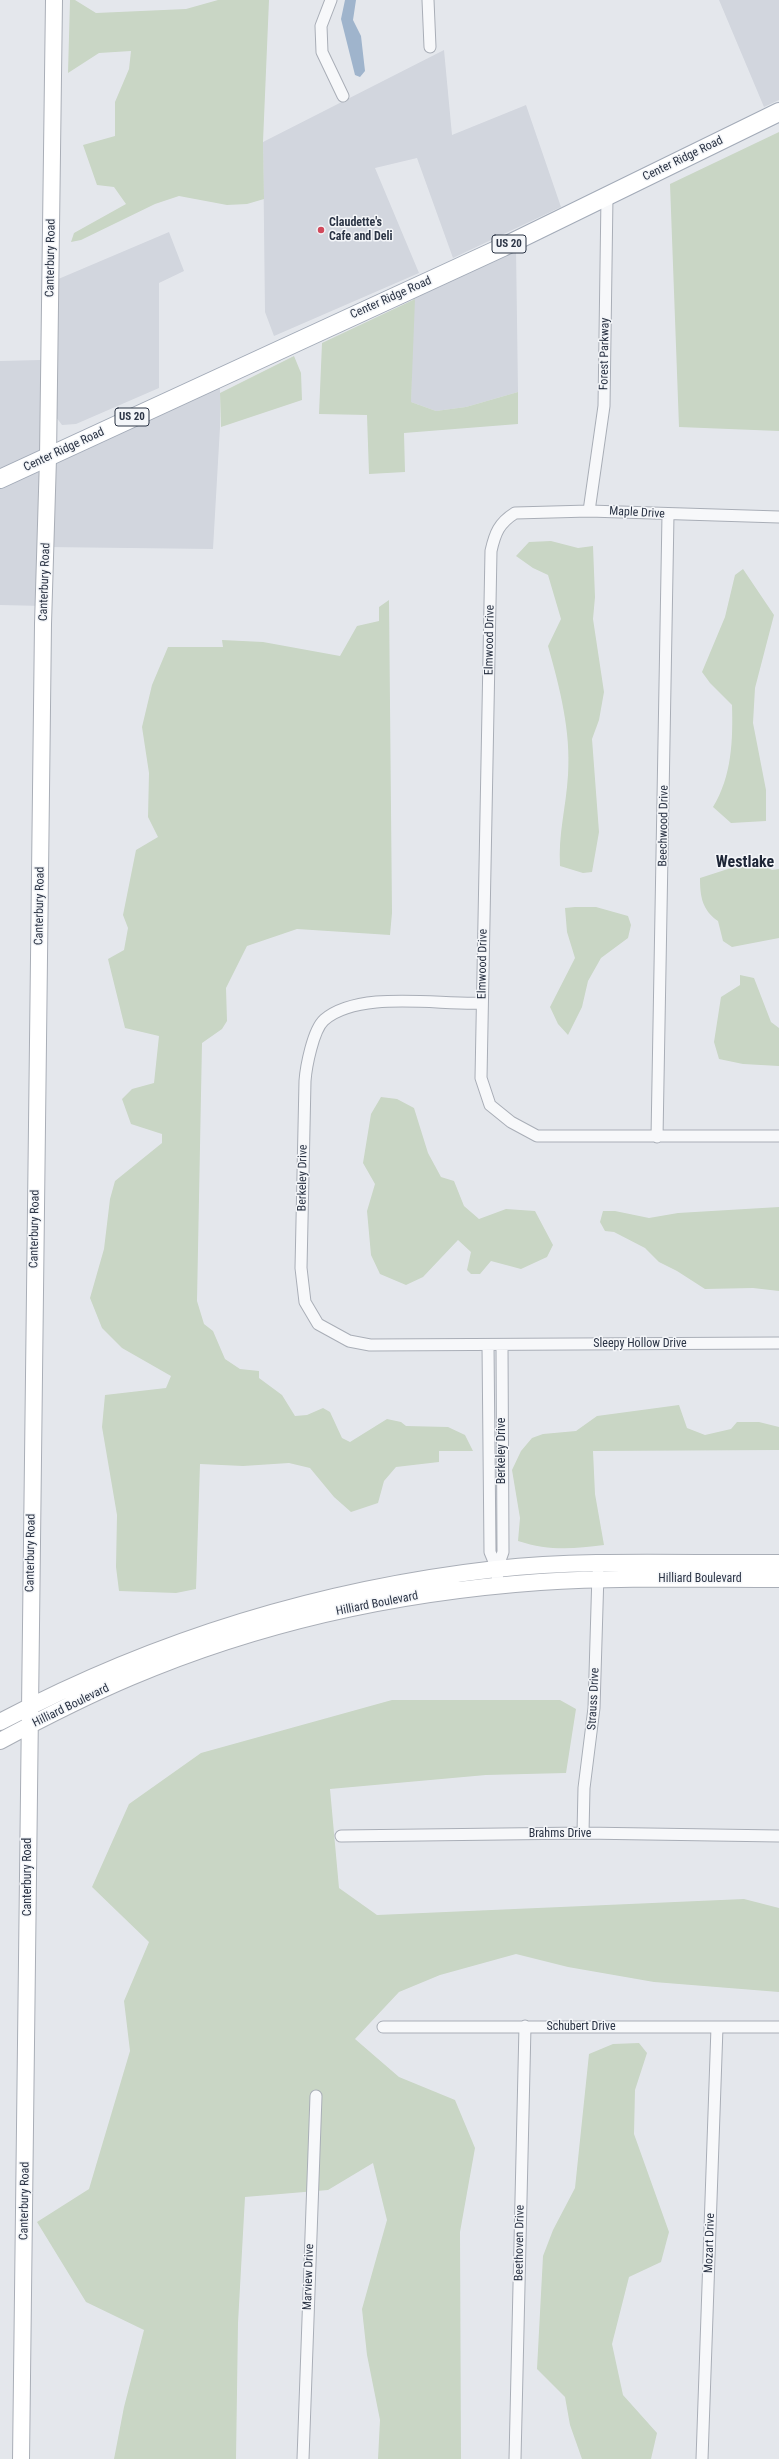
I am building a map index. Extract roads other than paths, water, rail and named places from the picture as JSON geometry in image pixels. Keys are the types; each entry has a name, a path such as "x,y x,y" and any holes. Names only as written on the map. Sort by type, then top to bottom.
{"main road":[{"name":"Center Ridge Road","path":"0,479 48,458 608,196 779,112"}],"street":[{"name":"Canterbury Road","path":"21,2459 28,1992 29,1707 43,624 48,458 54,0"},
{"path":"331,0 321,26 322,52 343,96"},
{"path":"428,0 430,47"},
{"name":"Forest Parkway","path":"589,511 604,406 608,196"},
{"name":"Maple Drive","path":"499,526 515,513 589,511 668,515 779,517"},
{"name":"Beechwood Drive","path":"657,1137 668,515"},
{"name":"Elmwood Drive","path":"499,526 494,534 491,551 482,1003 481,1078 490,1105 511,1122 537,1136 779,1136"},
{"name":"Berkeley Drive","path":"482,1003 380,1002 350,1006 323,1021 307,1057 305,1081 301,1268 305,1302 318,1324 349,1341 370,1345 502,1345 503,1552 497,1569"},
{"name":"Sleepy Hollow Drive","path":"502,1345 779,1343"},
{"name":"Berkeley Drive","path":"488,1345 490,1552 497,1569 498,1586"},
{"name":"Hilliard Boulevard","path":"0,1722 97,1674 156,1650 253,1617 371,1588 497,1569 598,1564 779,1563"},
{"name":"Strauss Drive","path":"584,1833 584,1788 594,1708 598,1564"},
{"name":"Hilliard Boulevard","path":"0,1741 132,1676 258,1632 374,1604 498,1586 597,1580 779,1579"},
{"name":"Brahms Drive","path":"341,1836 584,1833 779,1836"},
{"name":"Beethoven Drive","path":"515,2459 525,2026"},
{"name":"Schubert Drive","path":"383,2027 779,2027"},
{"name":"Mozart Drive","path":"702,2459 717,2027"},
{"name":"Marview Drive","path":"303,2459 316,2096"}],"water":[{"path":"345,0 356,0 353,20 361,36 365,71 360,77 355,75 341,19"}],"place":[{"name":"Claudette's Cafe and Deli","path":"321,230"}],"district":[{"name":"Westlake","path":"745,863"}]}
